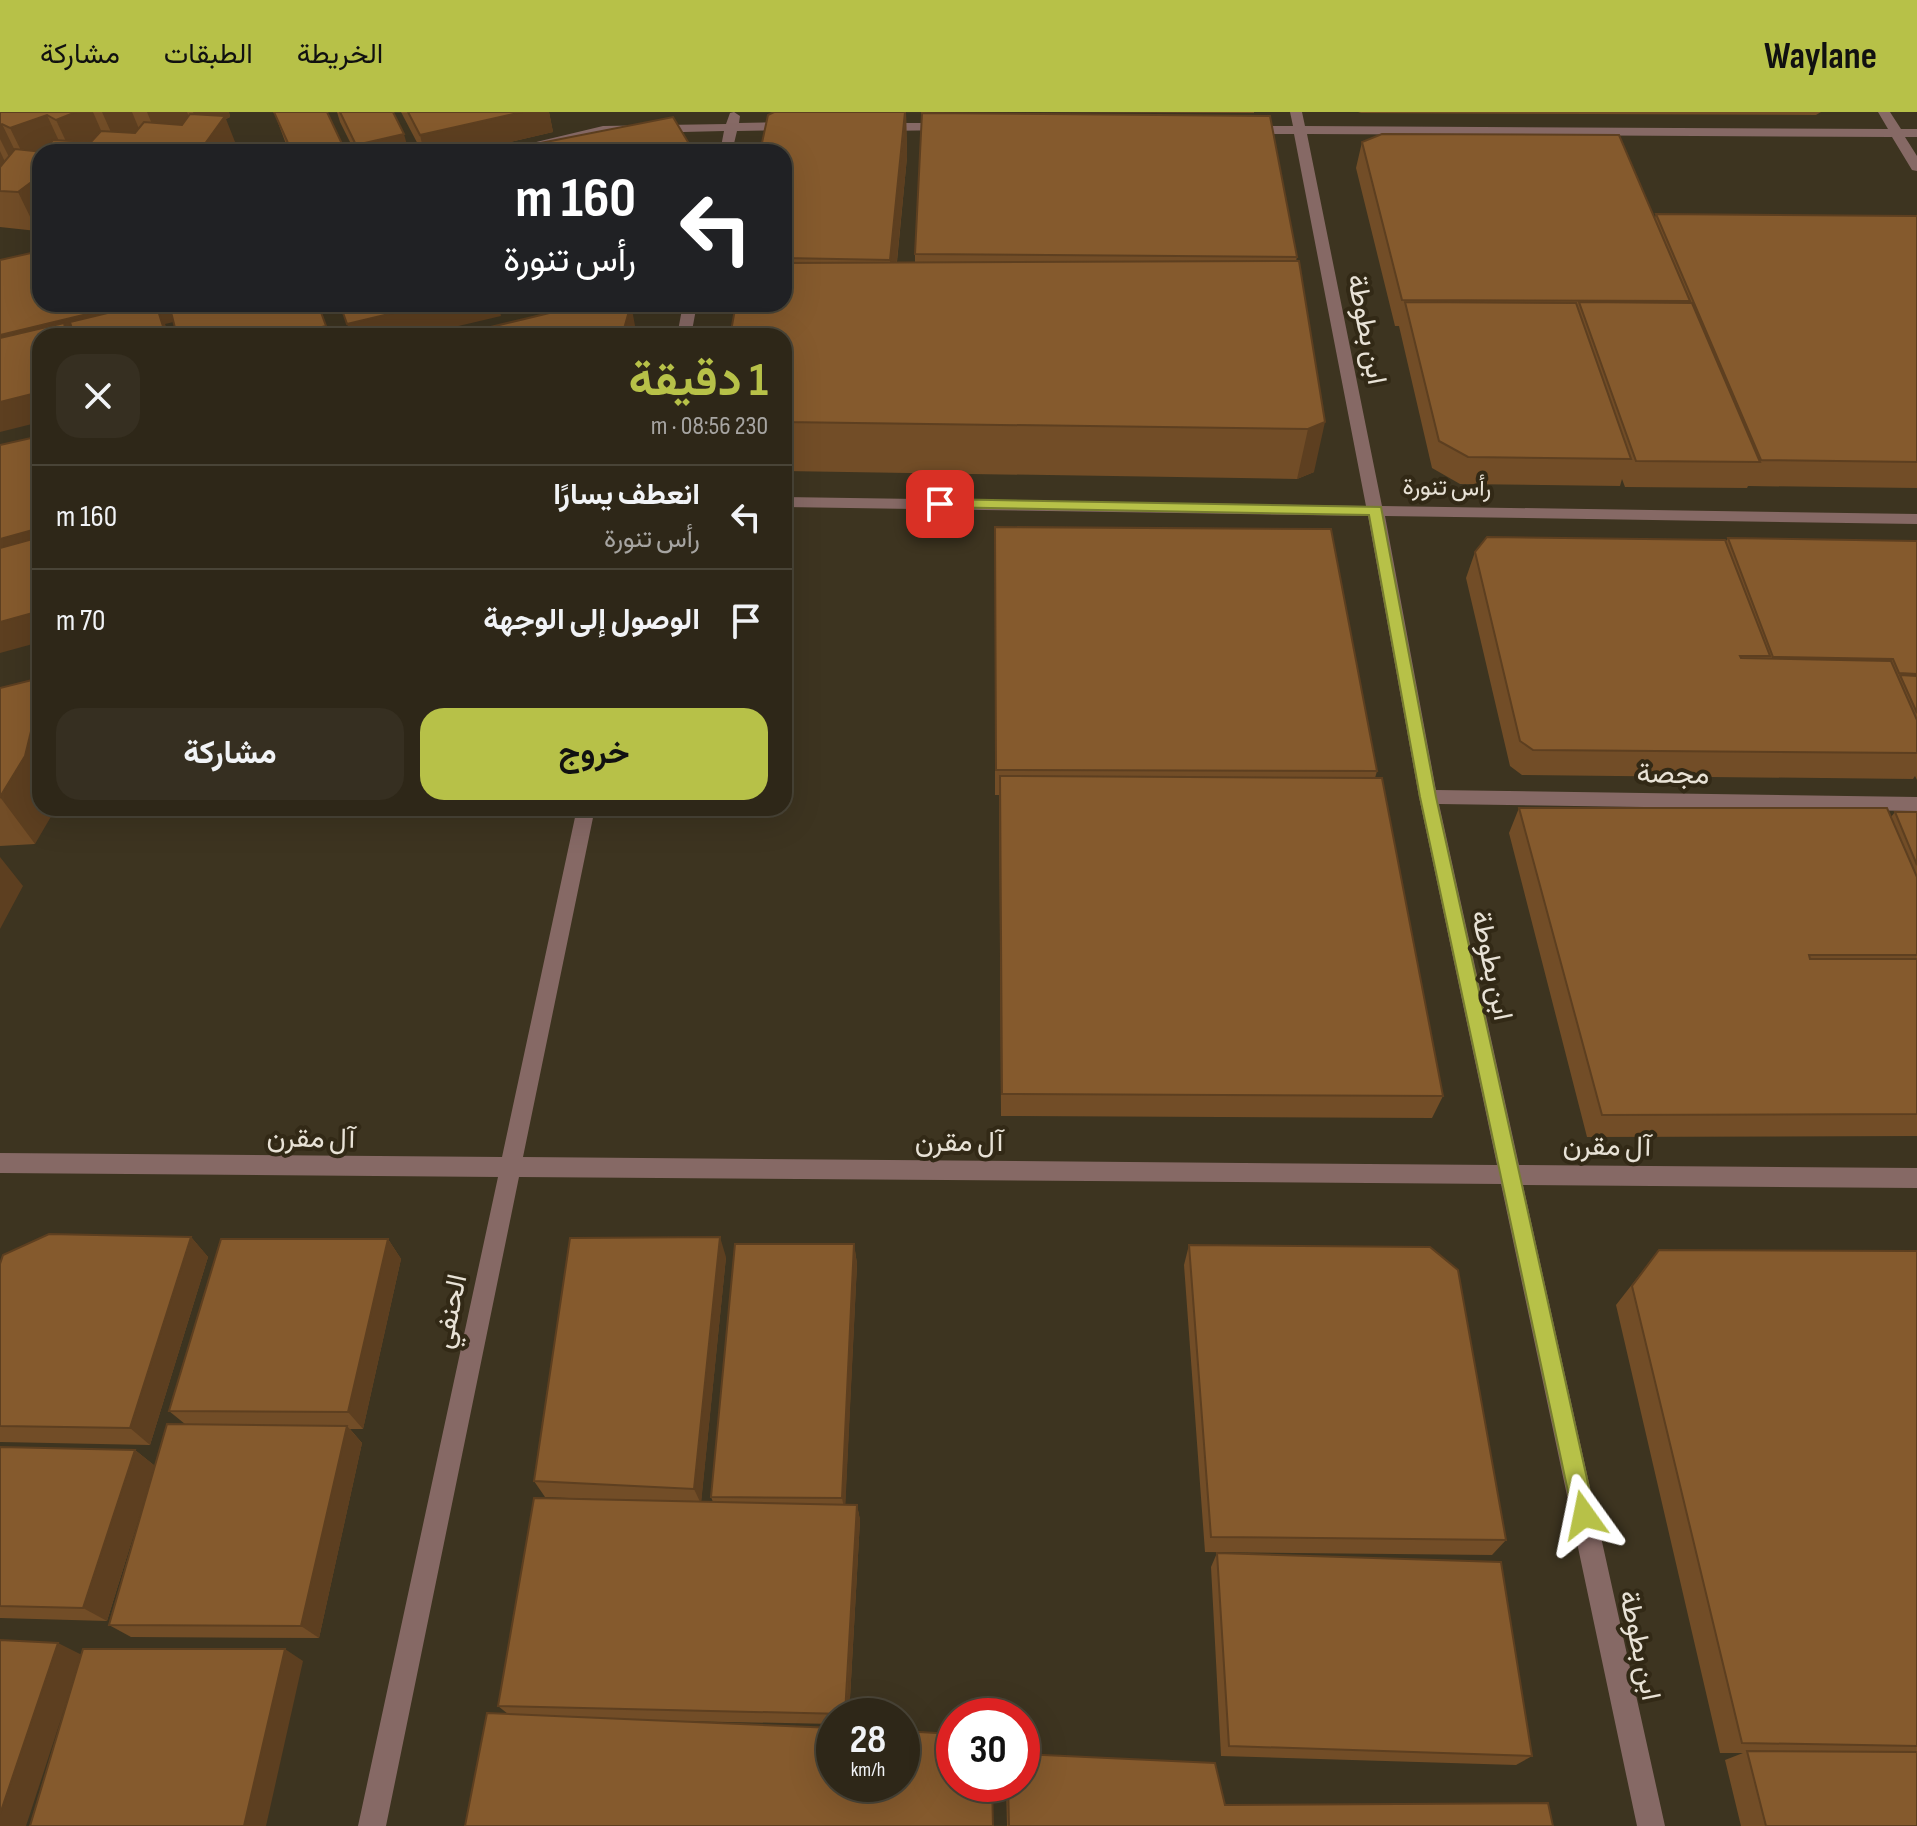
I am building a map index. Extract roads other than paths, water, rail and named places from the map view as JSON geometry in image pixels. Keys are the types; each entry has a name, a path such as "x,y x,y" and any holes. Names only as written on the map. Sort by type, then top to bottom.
{"street":[{"path":"1884,112 1917,167"},
{"path":"728,144 734,119"},
{"path":"530,144 600,125 734,119 814,126"},
{"path":"1235,130 1298,121 1917,133"},
{"name":"ابن بطوطة","path":"1298,121 1428,797 1651,1826"},
{"path":"861,127 970,128"},
{"path":"592,318 617,312"},
{"name":"رأس تنورة","path":"792,502 1917,519"},
{"name":"مجصة","path":"1428,797 1917,804"},
{"name":"الحنفي","path":"372,1826 584,816"},
{"name":"آل مقرن","path":"0,1164 1917,1178"}]}
